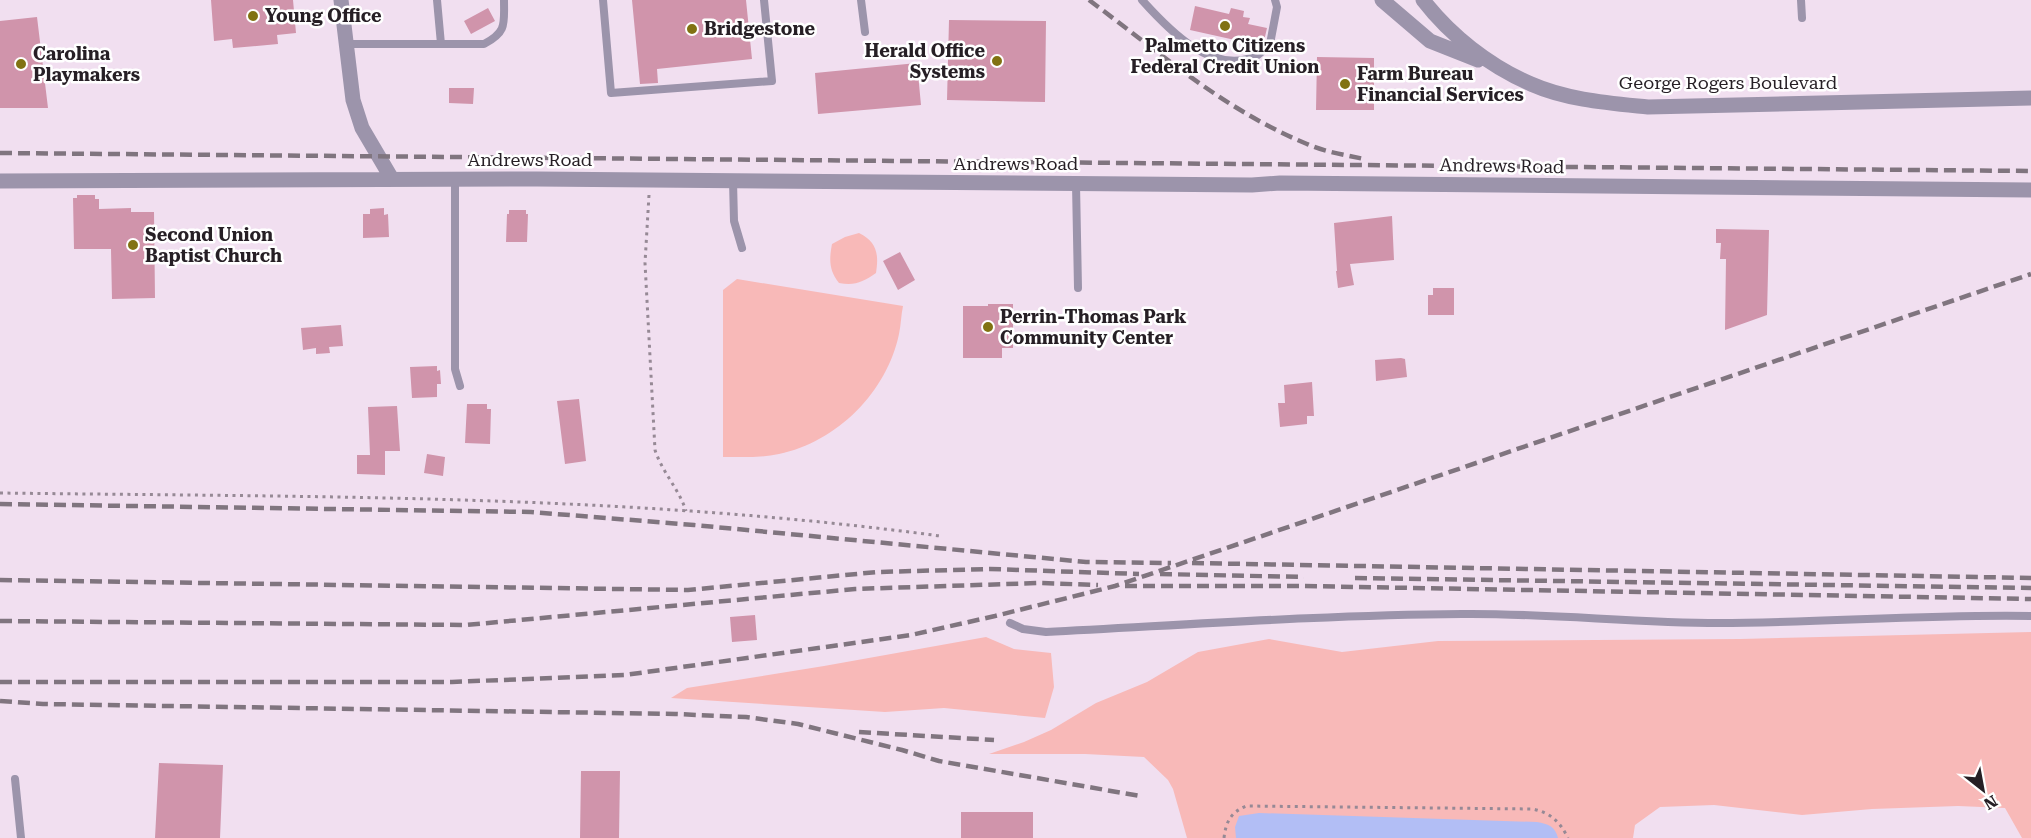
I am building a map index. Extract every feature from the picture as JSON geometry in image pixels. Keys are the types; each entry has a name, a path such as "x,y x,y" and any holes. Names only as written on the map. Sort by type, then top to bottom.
{"street":[{"path":"341,0 353,100 362,128 392,179"},
{"path":"1382,0 1430,41 1514,74"},
{"name":"George Rogers Boulevard","path":"1423,0 1460,39 1490,61 1531,84 1604,103 1648,107 2031,98"},
{"name":"Andrews Road","path":"0,181 392,179 1252,185 1303,183 2031,190"}],"lane":[{"path":"436,0 441,44"},
{"path":"346,44 484,44 496,38 503,28 504,0"},
{"path":"603,0 611,93 772,81 764,0"},
{"path":"861,0 865,32"},
{"path":"1142,0 1168,29 1197,49 1226,60 1256,56 1270,44 1277,7 1275,0"},
{"path":"1801,0 1802,18"},
{"path":"455,180 455,369 460,386"},
{"path":"733,181 734,220 742,248"},
{"path":"1076,184 1078,288"},
{"path":"1010,623 1023,629 1046,632 1365,616 1463,614 1717,623 1974,615 2031,616"},
{"path":"15,779 21,838"}],"path":[{"path":"650,181 645,263 655,450 659,463 681,496 686,511"},
{"path":"0,493 482,500 686,511 879,528 940,536"},
{"path":"1224,838 1226,823 1234,811 1246,806 1533,809 1546,812 1561,824 1568,838"}],"shaded area":[{"path":"859,233 870,240 875,249 876,273 859,282 839,283 833,274 831,265 832,244"},
{"path":"737,279 903,306 893,355 871,394 839,426 800,448 765,456 723,457 723,290"},
{"path":"2031,632 2031,838 2022,838 2005,808 1958,806 1872,809 1802,815 1714,805 1660,807 1635,825 1633,838 1187,838 1173,789 1168,780 1144,757 1085,754 989,754 1051,730 1096,703 1147,682 1198,652 1269,639 1342,652 1438,641 1740,639"},
{"path":"986,637 1014,649 1051,653 1054,687 1045,718 944,708 885,712 671,698 687,688"}],"water":[{"path":"1259,813 1537,822 1550,826 1558,838 1236,838 1235,827 1239,816"}],"building":[{"name":"Young Office","path":"211,0 293,0 296,33 277,35 278,44 233,48 232,39 214,41"},
{"name":"Bridgestone","path":"632,0 746,0 752,59 657,69 658,83 640,84"},
{"name":"Palmetto Citizens Federal Credit Union","path":"1195,6 1229,14 1231,8 1244,11 1243,17 1250,18 1248,24 1267,28 1264,41 1260,45 1190,30"},
{"path":"488,8 495,21 471,34 464,21"},
{"name":"Carolina Playmakers","path":"37,17 48,108 0,108 0,21"},
{"name":"Herald Office Systems","path":"949,20 1046,21 1045,102 947,100"},
{"name":"Farm Bureau Financial Services","path":"1317,57 1374,58 1374,110 1316,110"},
{"path":"917,63 921,105 818,114 815,73"},
{"path":"449,88 474,88 473,104 449,103"},
{"name":"Second Union Baptist Church","path":"77,195 95,195 95,199 99,199 99,209 131,208 131,212 154,212 155,298 112,299 111,249 74,249 73,198 77,198"},
{"path":"384,208 384,215 388,214 389,237 363,238 363,214 370,214 370,209"},
{"path":"509,210 526,210 528,214 527,242 506,242"},
{"path":"1392,216 1394,260 1350,264 1354,285 1338,288 1334,223"},
{"path":"1716,229 1769,230 1767,315 1725,330 1726,259 1720,259 1721,243 1716,243"},
{"path":"900,252 915,280 898,290 883,261"},
{"path":"1433,288 1454,288 1454,315 1428,315 1428,295 1433,295"},
{"name":"Perrin-Thomas Park Community Center","path":"988,304 1013,304 1013,348 1002,348 1002,358 963,358 963,306 988,306"},
{"path":"341,325 343,346 329,347 330,353 316,354 316,348 303,350 301,328"},
{"path":"1405,359 1407,377 1376,381 1375,360"},
{"path":"437,366 437,371 440,370 441,384 437,384 437,397 412,398 410,367"},
{"path":"1312,382 1314,416 1307,416 1307,424 1280,427 1278,403 1285,403 1284,385"},
{"path":"579,399 586,461 565,464 557,401"},
{"path":"467,404 487,404 487,409 491,409 490,444 465,443"},
{"path":"397,406 400,451 385,451 385,475 357,474 357,455 370,455 368,407"},
{"path":"427,454 445,457 443,476 424,473"},
{"path":"755,615 757,640 732,642 730,617"},
{"path":"159,763 223,765 220,838 155,838"},
{"path":"581,771 620,771 619,838 580,838"},
{"path":"961,812 1033,812 1033,838 961,838"}],"railway":[{"path":"1089,0 1193,79 1248,114 1314,147 1364,159"},
{"path":"0,153 2031,171"},
{"path":"0,682 452,682 625,675 911,635 1115,586 2031,274"},
{"path":"0,504 531,512 1086,562 1171,563"},
{"path":"1192,563 2031,578"},
{"path":"0,580 688,590 877,572 990,569 1139,574"},
{"path":"1160,574 1304,577"},
{"path":"1355,578 2031,588"},
{"path":"0,621 466,625 855,589 1039,583 1098,585"},
{"path":"1125,586 1302,586 2031,599"},
{"path":"0,701 43,704 746,717 798,724 939,761 1140,796"},
{"path":"859,732 994,740"}],"place":[{"name":"Young Office","path":"253,16"},
{"name":"Palmetto Citizens Federal Credit Union","path":"1225,26"},
{"name":"Bridgestone","path":"692,29"},
{"name":"Herald Office Systems","path":"997,61"},
{"name":"Carolina Playmakers","path":"21,64"},
{"name":"Farm Bureau Financial Services","path":"1345,84"},
{"name":"Second Union Baptist Church","path":"133,245"},
{"name":"Perrin-Thomas Park Community Center","path":"988,327"}]}
